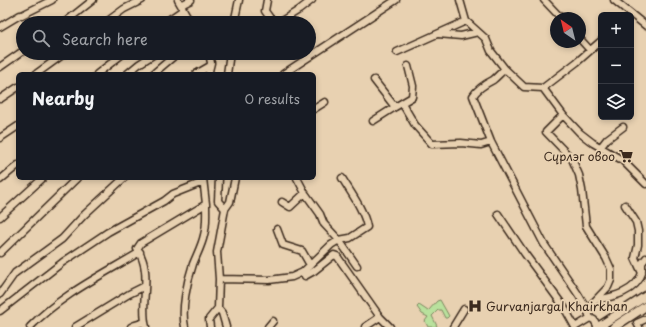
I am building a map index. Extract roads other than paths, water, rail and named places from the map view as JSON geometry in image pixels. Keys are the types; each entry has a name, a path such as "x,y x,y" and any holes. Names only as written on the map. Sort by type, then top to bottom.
{"main road":[{"path":"598,327 646,296"},
{"path":"614,327 646,306"}],"street":[{"path":"18,16 52,0"},
{"path":"73,16 93,0"},
{"path":"115,16 124,9 142,0"},
{"path":"171,16 181,5 190,0"},
{"path":"236,16 239,0"},
{"path":"267,0 265,11 269,16"},
{"path":"289,16 312,0"},
{"path":"316,52 396,0"},
{"path":"544,0 555,12"},
{"path":"614,0 628,12"},
{"path":"462,1 466,21 486,39 491,51 505,69 524,87 543,88 598,43"},
{"path":"181,5 187,16"},
{"path":"0,27 16,17"},
{"path":"634,17 646,26"},
{"path":"397,52 466,21"},
{"path":"437,34 461,36 478,32"},
{"path":"586,46 590,50"},
{"path":"0,66 16,56"},
{"path":"39,72 55,60"},
{"path":"100,72 115,60"},
{"path":"129,72 145,60"},
{"path":"155,72 169,60"},
{"path":"210,60 210,72"},
{"path":"227,72 229,60"},
{"path":"286,72 304,60"},
{"path":"200,72 210,66"},
{"path":"372,122 395,106 412,97 413,86 408,66"},
{"path":"505,69 494,79 485,84 473,96 491,142 544,244 568,278 587,309 590,318 594,320 598,327"},
{"path":"374,80 395,106"},
{"path":"0,100 16,88"},
{"path":"543,88 563,115 580,134 600,148 622,160 646,184"},
{"path":"316,108 326,102"},
{"path":"402,102 414,125 432,144 461,143 481,145 491,142"},
{"path":"563,115 546,132 572,159 579,175 586,226 606,258 611,269 611,280 608,287 587,309"},
{"path":"600,148 607,139 623,126"},
{"path":"0,138 16,127"},
{"path":"0,180 16,167"},
{"path":"218,279 283,279 302,272 338,240 350,238 367,227 355,199 342,178"},
{"path":"0,218 41,180"},
{"path":"0,252 75,180"},
{"path":"0,294 15,273 62,239 84,215 122,180"},
{"path":"0,312 63,262 108,232 164,201 173,194 203,180 206,204 206,228 193,264 184,301 183,317 185,327"},
{"path":"219,180 218,201 225,209"},
{"path":"210,327 210,319 218,308 217,252 225,209 230,202 235,180"},
{"path":"298,180 324,224 357,266"},
{"path":"282,202 290,207 305,193"},
{"path":"131,327 135,325 145,325 146,275 144,262 140,252 137,249 141,243 206,204"},
{"path":"625,205 636,222 638,245 635,258 642,273"},
{"path":"498,214 524,254 562,304 575,327 590,318"},
{"path":"277,229 283,244 302,251 310,265"},
{"path":"30,327 46,312 96,278 140,252"},
{"path":"305,276 314,271 334,255 337,256 380,317 390,327"},
{"path":"596,300 608,298 625,291 640,280 642,263 646,258"},
{"path":"75,327 145,286"},
{"path":"218,308 222,313 226,327"},
{"path":"454,327 464,309"},
{"path":"365,327 380,317"},
{"path":"639,327 637,323 646,318"},
{"path":"268,327 273,321"}],"place":[{"name":"Сүрлэг овоо","path":"626,156"},
{"name":"Gurvanjargal Khairkhan","path":"475,306"}]}
